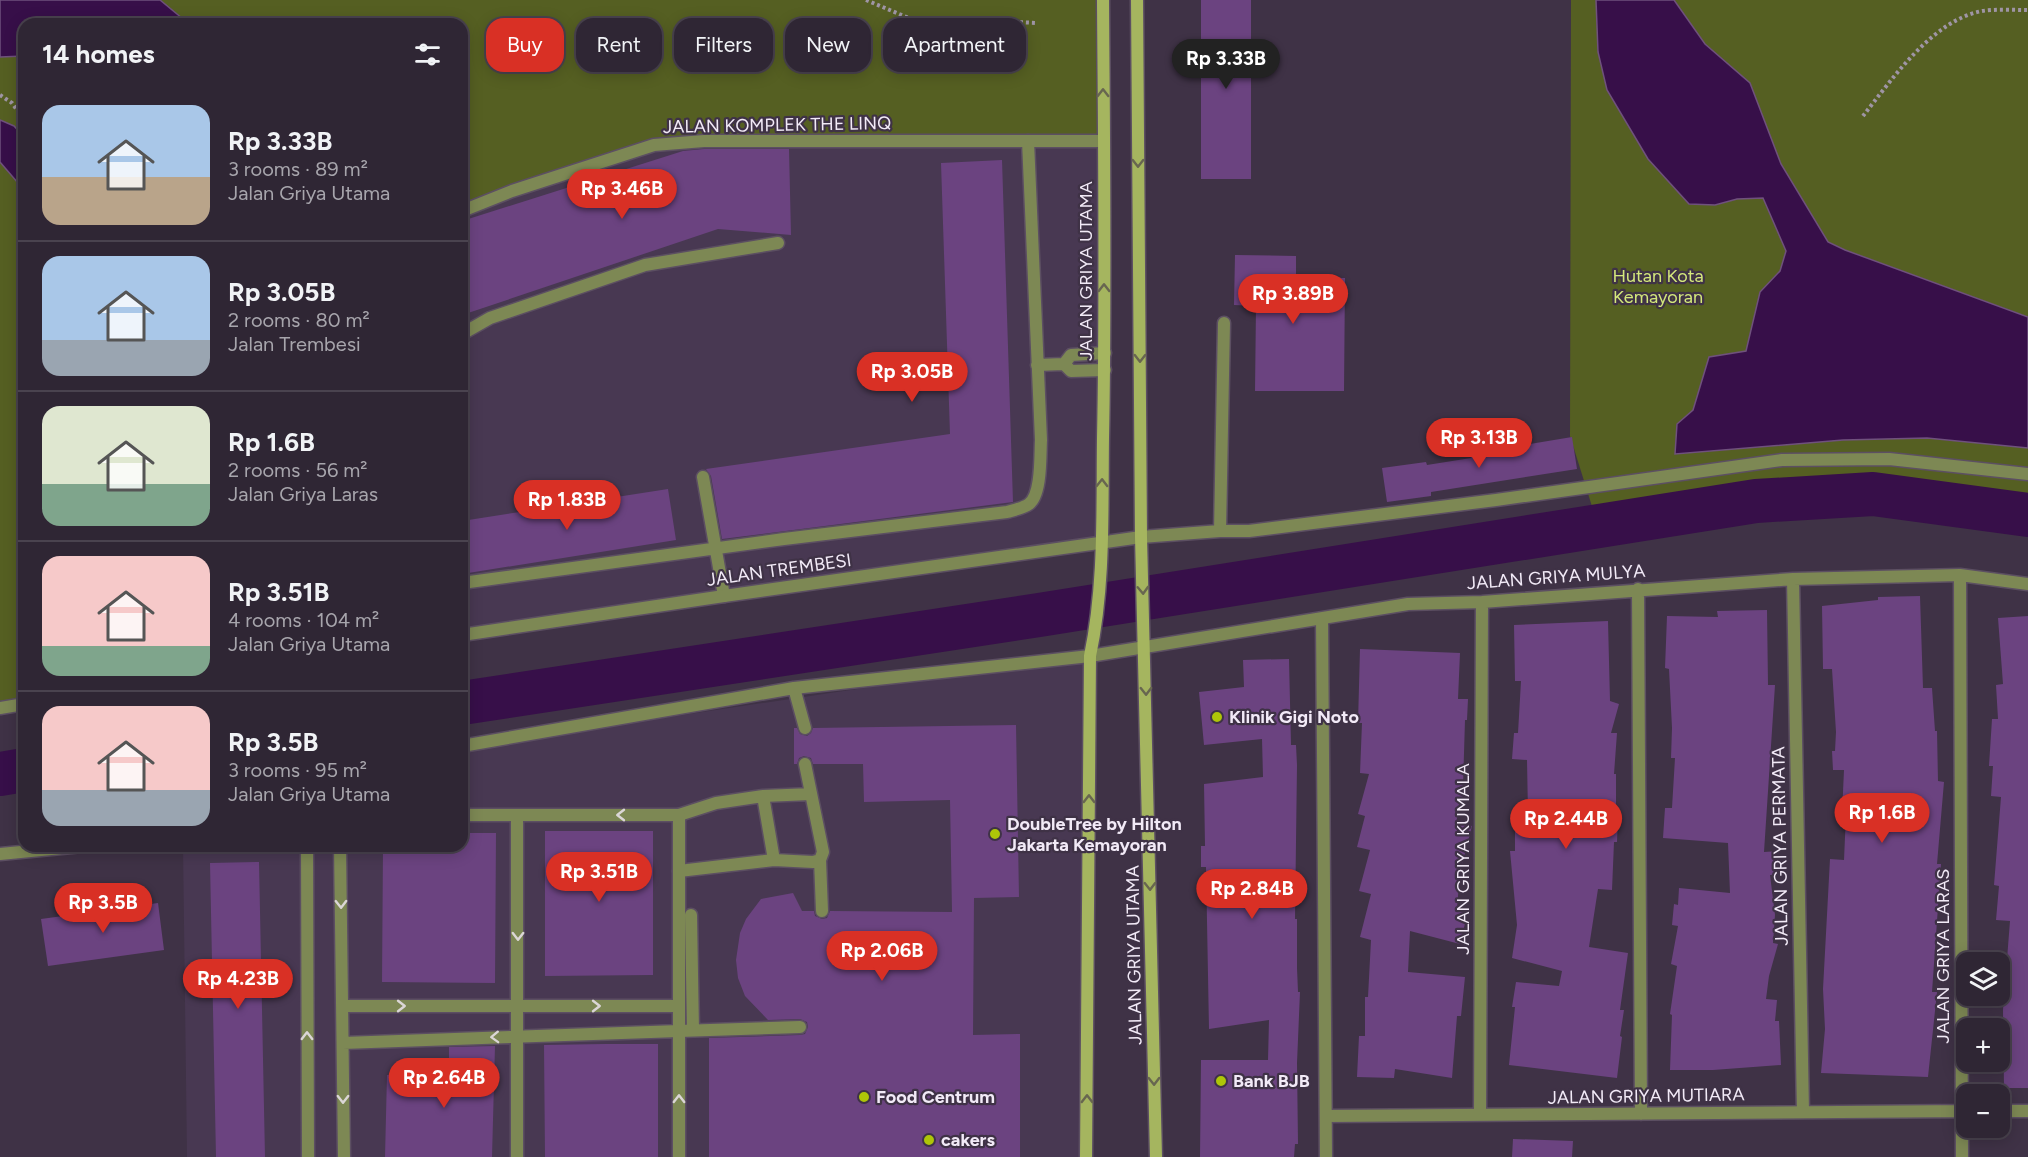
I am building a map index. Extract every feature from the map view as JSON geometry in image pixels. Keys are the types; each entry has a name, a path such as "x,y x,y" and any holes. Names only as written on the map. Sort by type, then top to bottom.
{"main road":[{"name":"JALAN GRIYA UTAMA","path":"1086,1157 1090,656 1101,556 1105,370 1103,0"},
{"name":"JALAN GRIYA UTAMA","path":"1137,0 1142,542 1156,1157"}],"street":[{"name":"JALAN KOMPLEK THE LINQ","path":"468,209 512,191 654,145 715,141 1103,141"},
{"path":"468,582 1007,512 1028,505 1035,497 1040,467 1041,416 1028,141"},
{"path":"468,331 490,318 645,265 778,243"},
{"path":"1220,531 1224,323"},
{"path":"1064,364 1071,355 1104,353"},
{"path":"1037,365 1064,364 1071,371 1105,370"},
{"path":"1101,542 1142,542 1220,531 1249,531 1496,500 1782,460 1889,459 2028,474"},
{"path":"703,477 724,596"},
{"name":"JALAN TREMBESI","path":"468,635 1101,542"},
{"name":"JALAN GRIYA MULYA","path":"468,745 794,688 1090,656 1408,604 1482,602 1793,579 1960,575 2028,584"},
{"name":"JALAN GRIYA LARAS","path":"1960,575 1964,1084"},
{"name":"JALAN GRIYA PERMATA","path":"1793,579 1803,1112"},
{"path":"1638,589 1641,1114"},
{"name":"JALAN GRIYA KUMALA","path":"1480,1115 1482,602"},
{"path":"1322,618 1326,1157"},
{"path":"794,688 805,728"},
{"path":"0,708 18,705"},
{"path":"805,764 823,852 820,860 822,911"},
{"path":"468,815 679,815 716,803 763,796 811,794"},
{"path":"763,796 774,860"},
{"path":"517,815 518,1157"},
{"path":"679,815 679,1157"},
{"path":"0,854 20,852"},
{"path":"307,852 308,1157"},
{"path":"340,852 344,1157"},
{"path":"679,871 774,860 813,862 820,860"},
{"path":"691,915 693,1030"},
{"path":"342,1006 679,1006"},
{"path":"343,1043 800,1027"},
{"name":"JALAN GRIYA MUTIARA","path":"1326,1116 1956,1111"},
{"path":"2010,1111 2028,1111"},
{"name":"JALAN GRIYA LARAS","path":"1962,1157 1963,1138"}],"path":[{"path":"866,0 923,24 963,34 981,34 1016,22 1037,23"},
{"path":"1863,116 1910,57 1931,38 1960,19 1983,11 2028,10"},
{"path":"0,95 18,112"}],"shaded area":[{"path":"0,0 160,0 182,18 18,18 18,56 0,57"},
{"path":"1596,0 1674,0 1705,44 1750,83 1781,164 1828,242 2028,317 2028,448 1927,438 1843,440 1675,454 1677,424 1693,410 1709,357 1746,351 1760,292 1780,271 1786,251 1763,198 1737,199 1715,205 1689,204 1648,159 1607,90 1598,52"},
{"path":"0,120 14,126 18,130 18,183 0,162"},
{"path":"1103,141 1101,542 468,637 468,210 654,145"},
{"path":"1090,656 1086,1157 187,1157 183,852 468,852 468,747"}],"green space":[{"path":"0,0 1103,0 1103,141 654,145 468,210 468,18 18,18 18,705 0,708"},
{"name":"Hutan Kota Kemayoran","path":"1571,0 1596,0 1598,52 1715,205 1737,199 1763,197 1787,251 1780,271 1760,292 1746,351 1709,357 1693,410 1677,424 1843,440 1927,438 2028,448 2028,502 1890,483 1795,488 1595,516 1570,436"},
{"path":"1674,0 2028,0 2028,317 1828,242 1781,164 1750,83 1705,44"}],"building":[{"path":"1201,0 1251,0 1251,179 1201,179"},
{"path":"789,149 791,235 718,229 468,313 468,219 683,151"},
{"path":"1002,160 1013,502 722,539 711,476 706,469 950,434 941,163"},
{"path":"1235,255 1296,256 1296,277 1345,278 1344,391 1255,391 1256,306 1234,305"},
{"path":"1572,437 1577,469 1431,492 1431,496 1387,502 1382,468 1426,462 1427,465 1471,458 1470,454"},
{"path":"668,489 676,540 468,573 468,520"},
{"path":"1920,596 1923,688 1932,688 1935,731 1937,731 1938,781 1944,782 1937,864 1941,864 1932,992 1937,992 1928,1077 1821,1073 1825,1029 1823,989 1830,859 1844,860 1846,814 1842,814 1844,770 1833,770 1832,751 1835,751 1836,732 1832,669 1823,669 1822,606 1878,600 1878,597"},
{"path":"1767,610 1768,685 1775,685 1764,852 1779,851 1780,875 1770,875 1775,915 1773,943 1778,944 1769,976 1766,999 1777,1000 1775,1021 1779,1021 1781,1065 1713,1070 1670,1070 1672,1015 1670,1014 1677,966 1671,964 1678,926 1672,925 1674,904 1678,905 1679,888 1730,893 1728,843 1663,838 1665,808 1672,808 1675,758 1671,758 1669,669 1665,668 1667,616 1718,617 1717,611"},
{"path":"2028,616 2028,1088 2010,1088 2010,1084 2004,1084 2004,1072 2010,1072 2010,1018 2003,1018 2003,1010 2003,1006 2010,1006 2010,952 2008,952 2010,921 1996,920 1999,886 1994,885 2001,797 1991,796 1993,766 1989,766 1992,719 1998,719 1996,685 2003,684 1998,618"},
{"path":"1608,621 1610,701 1619,704 1611,733 1617,733 1614,774 1616,774 1616,817 1618,817 1617,842 1614,842 1612,890 1598,889 1589,947 1628,953 1620,1010 1624,1010 1617,1078 1509,1065 1515,1007 1512,1007 1516,982 1559,986 1562,971 1512,958 1517,925 1510,851 1515,851 1515,814 1528,814 1527,760 1512,759 1514,733 1518,733 1521,681 1515,681 1514,625"},
{"path":"1360,649 1460,653 1458,699 1468,699 1467,720 1465,720 1463,787 1465,788 1456,822 1472,826 1460,872 1457,908 1468,911 1460,944 1410,931 1408,972 1465,977 1461,1016 1457,1016 1452,1078 1395,1069 1394,1078 1357,1077 1359,1036 1365,1036 1365,997 1368,997 1371,940 1360,937 1371,894 1359,891 1370,850 1357,847 1365,816 1358,814 1369,774 1360,773 1362,723 1358,723"},
{"path":"1289,659 1291,745 1296,745 1297,765 1295,919 1297,919 1298,992 1300,992 1297,1063 1298,1144 1295,1144 1294,1157 1200,1157 1201,1060 1268,1060 1269,1020 1209,1029 1206,867 1201,867 1201,846 1205,846 1204,784 1263,777 1262,739 1204,745 1199,692 1244,687 1243,660"},
{"path":"1016,725 1019,897 974,898 973,1035 1020,1034 1020,1157 709,1157 709,1038 800,1035 805,1034 808,1027 807,1022 800,1019 768,1020 745,996 738,978 736,960 740,933 746,919 761,899 793,893 802,911 814,911 815,916 822,919 827,918 830,911 952,912 950,800 864,802 863,764 813,764 811,758 804,756 799,758 797,764 794,764 794,728 797,728 800,734 807,736 813,728"},
{"path":"545,831 653,831 653,975 545,976"},
{"path":"468,833 496,833 495,983 382,982 383,852 468,852"},
{"path":"259,862 265,1157 216,1157 210,863"},
{"path":"158,903 164,950 48,966 41,919"},
{"path":"658,1044 658,1157 545,1157 544,1045"},
{"path":"495,1046 492,1157 385,1157 387,1075 449,1076 449,1047"},
{"path":"1513,1139 1573,1141 1572,1157 1512,1157"}],"waterway":[{"path":"468,702 1039,615 1756,501 1873,494 2028,515"},
{"path":"0,774 18,771"}],"place":[{"name":"Klinik Gigi Noto","path":"1217,717"},
{"name":"DoubleTree by Hilton Jakarta Kemayoran","path":"995,834"},
{"name":"Bank BJB","path":"1221,1081"},
{"name":"Food Centrum","path":"864,1097"},
{"name":"cakers","path":"929,1140"}]}
